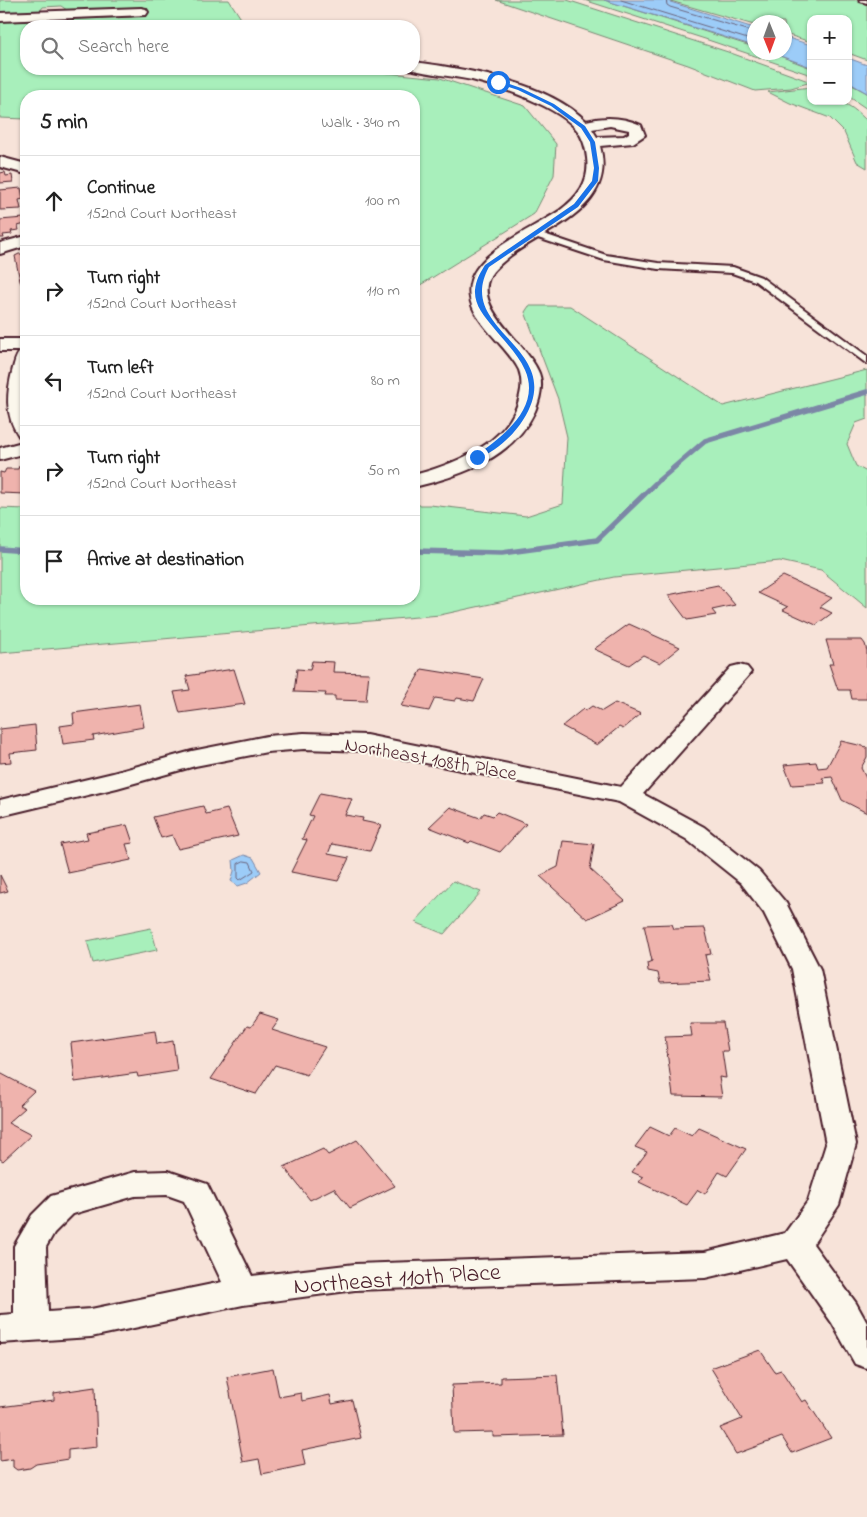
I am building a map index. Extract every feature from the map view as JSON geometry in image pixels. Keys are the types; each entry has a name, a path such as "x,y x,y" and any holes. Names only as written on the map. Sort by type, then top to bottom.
{"street":[{"path":"0,17 141,12"},
{"path":"420,67 467,74 519,89 552,105 583,127 592,142 596,168 595,181 576,205 487,266 480,279 478,291 480,304 485,314 520,356 532,381 531,395 525,412 515,428 501,441 477,457 436,476 420,480"},
{"path":"583,127 596,122 613,121 626,123 636,128 637,135 627,140 592,142"},
{"path":"0,249 20,242"},
{"path":"0,345 20,345"},
{"path":"20,378 17,390 18,414 20,418"},
{"path":"0,454 20,449"},
{"path":"627,796 739,672"},
{"name":"Northeast 108th Place","path":"0,808 117,780 192,759 267,744 304,741 366,743 627,796 694,834 750,877 776,909 806,968 841,1144 823,1205 795,1244"},
{"path":"15,1329 30,1246 43,1224 62,1205 135,1184 168,1183 196,1194 243,1290"},
{"path":"795,1244 844,1313 867,1354"},
{"name":"Northeast 110th Place","path":"15,1329 91,1323 243,1290 355,1277 705,1265 795,1244"}],"lane":[{"path":"862,0 867,1"},
{"path":"535,234 604,257 658,266 733,270 758,278 867,361"}],"green space":[{"path":"0,0 229,0 242,20 53,20 132,17 138,11 70,12 61,6 43,7 40,11 35,12 0,13"},
{"path":"496,0 567,0 728,52 807,81 807,83 791,88 755,91 688,65"},
{"path":"584,0 604,0 747,45 747,53"},
{"path":"667,0 867,0 867,60 852,54 852,15 807,15 807,41 792,36 792,15 747,15 747,23"},
{"path":"20,21 20,75 409,75 440,78 525,106 556,144 554,175 534,214 420,285 420,90 20,90 20,119 0,118 0,22"},
{"path":"767,60 790,60 807,66 807,74"},
{"path":"852,85 867,93 867,109 852,99"},
{"path":"807,87 807,105 847,105 853,109 867,121 867,168 857,162 844,132 830,118 790,103 768,92"},
{"path":"529,306 570,306 723,406 867,370 867,419 856,423 847,444 856,466 867,472 867,608 821,570 780,561 614,577 440,615 0,653 0,508 20,509 20,605 420,605 420,505 526,516 563,504 567,437 558,399 525,312"},
{"path":"453,881 481,892 444,934 415,922"},
{"path":"151,928 157,950 93,963 87,941"}],"water":[{"path":"604,0 664,0 747,26 747,44"},
{"path":"792,39 807,44 807,66 792,60"},
{"path":"852,59 867,65 867,93 852,84"},
{"path":"244,855 253,858 261,872 247,883 238,886 231,881 234,871 233,860"}],"building":[{"path":"5,172 6,176 12,175 13,182 0,183 0,173"},
{"path":"20,188 20,209 0,210 0,190"},
{"path":"20,218 19,230 11,231 12,234 3,235 4,238 0,238 0,220"},
{"path":"20,254 20,281 15,256"},
{"path":"20,466 20,494 0,493 0,472 4,473 6,469 18,469"},
{"path":"783,576 832,598 820,607 832,613 816,625 783,610 788,607 758,593"},
{"path":"718,585 735,605 712,610 716,615 687,620 668,595"},
{"path":"629,624 680,647 660,663 643,655 629,665 594,649"},
{"path":"826,640 862,640 865,644 867,651 867,699 852,699 850,690 838,690 829,664 833,664"},
{"path":"312,661 334,662 333,672 369,673 366,701 335,700 335,696 325,696 326,693 294,692 297,669 310,670"},
{"path":"234,669 245,704 180,713 174,692 190,690 186,676"},
{"path":"422,669 484,679 474,701 457,698 455,701 435,698 429,711 401,706"},
{"path":"615,703 641,714 623,729 619,727 597,745 562,726 583,709 585,711 592,706 602,711"},
{"path":"140,704 144,727 93,736 94,740 63,744 60,726 74,724 73,713"},
{"path":"35,725 37,750 10,753 11,762 0,763 0,729"},
{"path":"841,741 867,747 867,757 861,768 867,780 867,813 842,800 832,777 822,778 825,783 792,785 784,765 816,762 818,768 827,767"},
{"path":"320,793 352,799 345,815 363,818 362,821 381,825 370,851 332,844 328,854 349,858 338,881 291,872 307,840 302,839 313,816 309,815"},
{"path":"203,806 206,814 227,809 238,836 178,849 172,835 161,838 153,817"},
{"path":"450,807 480,818 484,813 493,816 497,812 526,824 500,852 471,841 469,843 429,827"},
{"path":"127,825 133,843 126,844 131,860 68,873 60,844 88,839 86,833"},
{"path":"563,841 594,844 590,869 625,901 587,919 540,876 558,867"},
{"path":"0,875 8,891 0,893"},
{"path":"672,924 674,929 705,928 711,954 705,955 711,981 660,983 658,973 648,971 647,963 652,961 644,925"},
{"path":"260,1014 279,1020 272,1030 325,1047 307,1075 275,1065 256,1094 211,1079 247,1026 251,1027"},
{"path":"690,1023 723,1023 728,1051 722,1051 726,1078 719,1077 722,1097 673,1096 665,1037 692,1036"},
{"path":"155,1031 157,1044 173,1041 177,1071 138,1077 137,1073 75,1082 71,1043"},
{"path":"0,1073 34,1091 19,1105 25,1108 8,1123 31,1135 3,1161 0,1159"},
{"path":"650,1127 669,1136 675,1128 692,1136 699,1128 746,1149 727,1176 719,1172 705,1194 698,1190 687,1205 639,1182 643,1177 632,1172 647,1152 635,1147"},
{"path":"357,1140 395,1186 350,1208 334,1188 310,1200 284,1167 323,1149 328,1155"},
{"path":"760,1350 775,1372 781,1370 802,1402 806,1400 831,1438 792,1453 782,1437 736,1454 720,1428 742,1419 711,1368"},
{"path":"273,1368 279,1397 301,1393 302,1401 330,1395 332,1404 352,1400 361,1438 302,1450 305,1465 262,1474 259,1459 243,1462 227,1377"},
{"path":"557,1375 563,1435 493,1437 493,1432 454,1433 452,1385 501,1383 501,1377"},
{"path":"95,1387 97,1447 68,1450 68,1459 36,1464 30,1468 17,1470 13,1467 13,1459 0,1461 0,1407 54,1400 54,1393"}],"waterway":[{"path":"420,551 502,553 597,540 657,482 705,441 867,392"},
{"path":"0,549 20,551"}],"route":[{"path":"477,457 501,441 515,428 525,412 531,395 532,381 520,356 485,314 480,304 478,291 480,279 487,266 576,205 595,181 596,168 592,142 583,127 552,105 519,89 498,82"}]}
